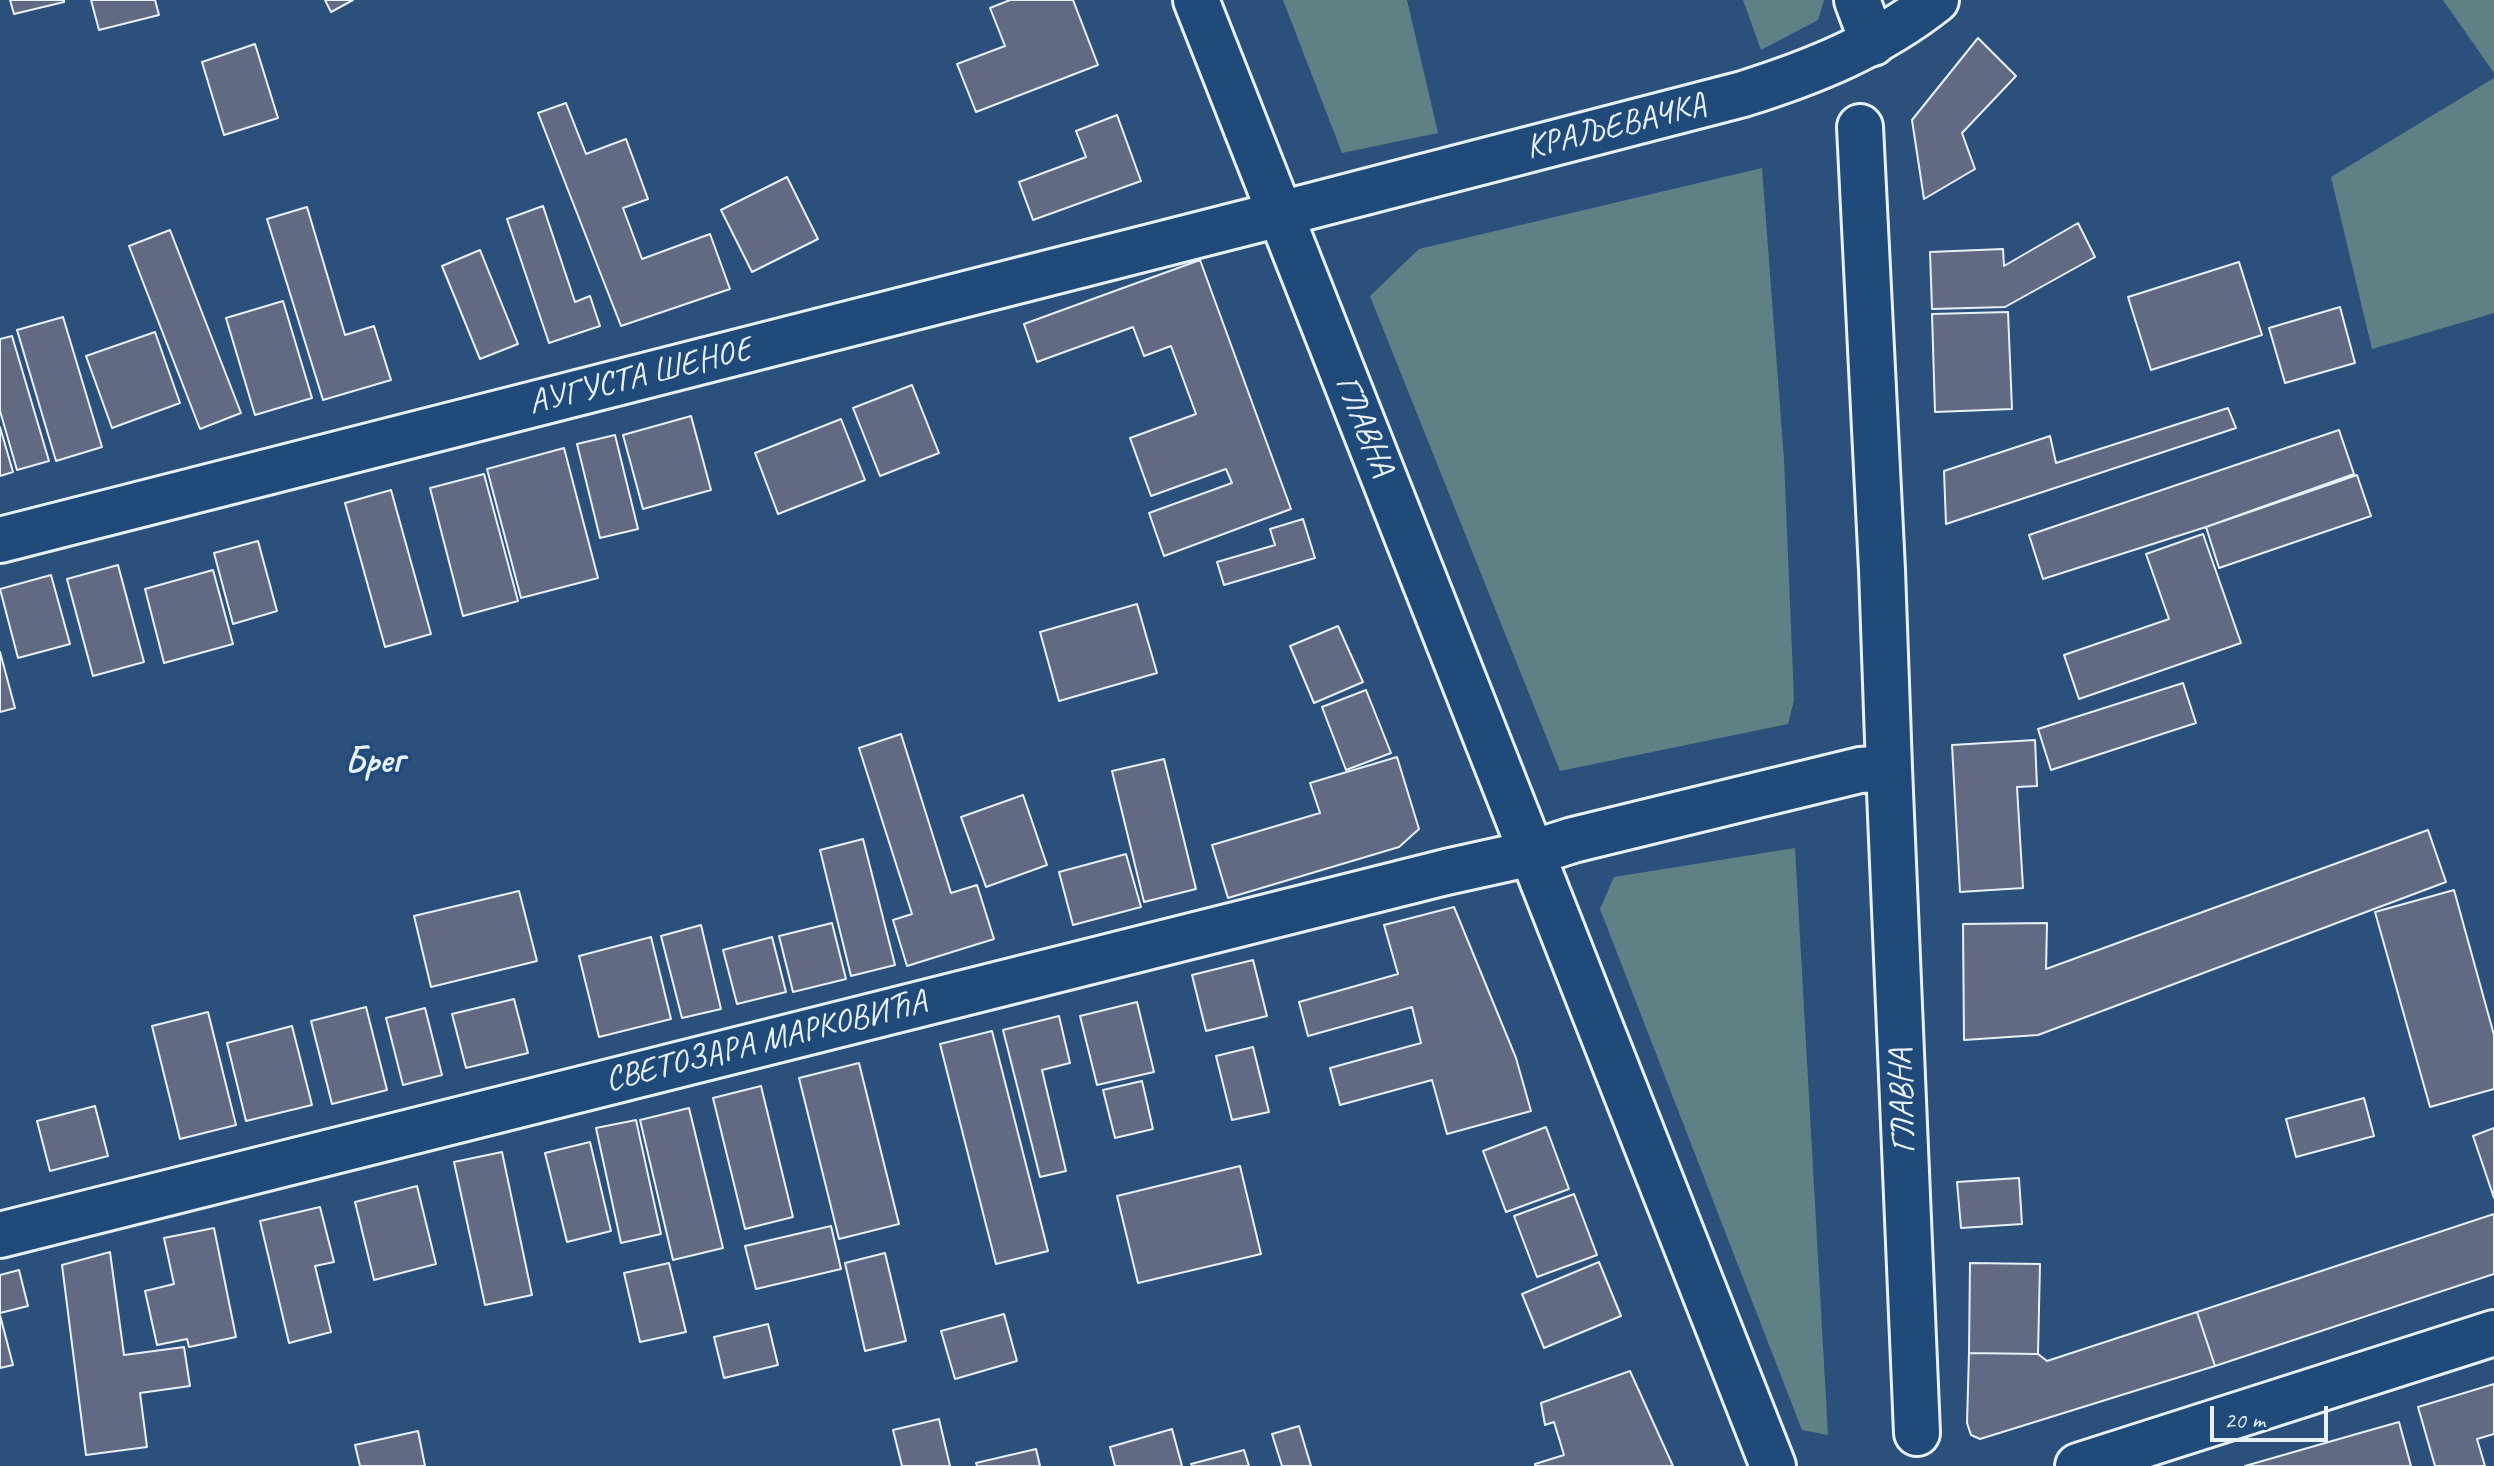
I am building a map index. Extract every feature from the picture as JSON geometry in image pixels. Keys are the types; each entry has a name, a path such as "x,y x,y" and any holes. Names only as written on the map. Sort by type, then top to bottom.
{"street":[{"name":"ГЛАВНА","path":"1196,0 1773,1466"},
{"path":"1857,0 1873,43"},
{"name":"КРАЉЕВАЧКА","path":"1280,214 1743,94 1815,70 1873,43 1936,0"},
{"name":"ГЛАВНА","path":"1860,127 1882,570 1917,1433"},
{"name":"АУГУСТА ШЕНОЕ","path":"0,540 1280,214"},
{"path":"1532,853 1573,840 1860,770 1889,768"},
{"name":"СВЕТОЗАРА МАРКОВИЋА","path":"0,1235 1532,853"},
{"path":"2078,1466 2494,1333"}],"green space":[{"path":"1283,0 1407,0 1438,133 1342,153"},
{"path":"1743,0 1824,0 1818,20 1761,50"},
{"path":"2443,0 2494,0 2494,73"},
{"path":"2494,78 2494,313 2372,349 2331,177"},
{"path":"1762,168 1784,460 1794,700 1788,724 1560,771 1370,296 1419,249"},
{"path":"1795,848 1828,1435 1802,1430 1600,909 1614,877"}],"building":[{"path":"10,0 64,0 64,2 14,14"},
{"path":"91,0 155,0 159,15 99,30"},
{"path":"325,0 353,0 331,12"},
{"path":"1010,0 1073,0 1098,65 976,112 957,64 1005,46 990,8"},
{"path":"1978,38 2016,76 1962,133 1975,169 1924,199 1912,120"},
{"path":"255,44 278,118 224,135 202,62"},
{"path":"566,103 586,154 626,139 648,199 623,208 642,259 710,234 730,289 621,326 538,113"},
{"path":"1117,115 1141,181 1033,220 1019,182 1086,157 1076,131"},
{"path":"787,177 818,239 752,272 721,210"},
{"path":"543,206 575,302 590,296 600,326 549,343 507,219"},
{"path":"307,207 345,335 374,326 391,380 323,400 267,219"},
{"path":"2078,223 2095,257 2005,307 1932,309 1930,252 2003,249 2004,266"},
{"path":"170,230 241,413 200,429 129,246"},
{"path":"480,250 518,344 480,359 442,266"},
{"path":"1200,260 1291,509 1164,556 1149,513 1232,483 1226,469 1151,496 1130,438 1196,414 1171,346 1144,356 1133,327 1037,362 1024,324"},
{"path":"2239,262 2262,335 2151,370 2128,297"},
{"path":"283,301 312,398 255,415 226,318"},
{"path":"2340,307 2355,363 2285,383 2269,328"},
{"path":"2008,312 2012,409 1935,412 1932,314"},
{"path":"63,317 102,447 56,461 17,330"},
{"path":"155,332 180,403 112,428 86,356"},
{"path":"12,336 49,461 17,470 0,411 0,339"},
{"path":"912,385 939,453 880,476 853,408"},
{"path":"2228,408 2236,428 1946,524 1944,471 2050,436 2056,463"},
{"path":"691,416 711,490 643,509 623,435"},
{"path":"841,419 865,480 778,514 755,453"},
{"path":"0,427 13,472 0,476"},
{"path":"2339,430 2354,474 2206,527 2043,579 2029,535"},
{"path":"615,435 638,529 600,538 577,444"},
{"path":"564,448 598,578 521,598 487,469"},
{"path":"484,474 518,601 463,616 430,488"},
{"path":"2357,475 2371,516 2219,568 2206,527"},
{"path":"391,490 431,634 385,647 345,503"},
{"path":"1303,519 1315,558 1224,585 1217,562 1275,545 1270,529"},
{"path":"2203,534 2241,643 2079,699 2064,655 2169,619 2146,554"},
{"path":"258,541 277,611 233,624 214,553"},
{"path":"118,565 144,662 93,676 67,579"},
{"path":"213,570 233,644 164,663 145,589"},
{"path":"51,575 70,644 18,658 0,589"},
{"path":"1137,604 1157,673 1059,701 1040,632"},
{"path":"1338,626 1363,682 1314,703 1290,646"},
{"path":"0,652 15,708 0,712"},
{"path":"2183,683 2196,723 2051,770 2038,729"},
{"path":"1366,690 1391,753 1346,770 1322,707"},
{"path":"901,734 951,893 977,885 994,939 907,966 893,920 912,914 859,748"},
{"path":"2035,740 2037,786 2017,787 2023,888 1960,892 1952,745"},
{"path":"1397,757 1419,829 1399,847 1228,898 1212,845 1320,813 1310,783"},
{"path":"1164,759 1196,889 1144,902 1112,771"},
{"path":"1023,795 1047,865 986,887 961,817"},
{"path":"2428,830 2446,882 2038,1035 1964,1040 1963,924 2047,923 2046,969"},
{"path":"863,839 895,965 851,976 820,850"},
{"path":"1126,854 1141,907 1073,925 1059,872"},
{"path":"2454,890 2494,1035 2494,1089 2430,1107 2375,912"},
{"path":"519,891 537,961 431,987 414,916"},
{"path":"1454,907 1516,1058 1531,1111 1447,1134 1432,1080 1340,1105 1330,1068 1421,1043 1412,1007 1308,1036 1299,1002 1398,974 1384,925"},
{"path":"832,923 846,979 793,992 779,936"},
{"path":"701,925 721,1009 682,1018 661,936"},
{"path":"651,937 671,1019 599,1037 579,956"},
{"path":"772,937 786,992 737,1004 723,950"},
{"path":"1253,960 1267,1016 1206,1031 1192,975"},
{"path":"514,999 528,1053 466,1068 452,1014"},
{"path":"1137,1002 1154,1072 1097,1085 1080,1016"},
{"path":"366,1007 387,1090 332,1104 311,1021"},
{"path":"425,1008 442,1075 403,1085 386,1018"},
{"path":"208,1012 236,1125 180,1139 152,1026"},
{"path":"1059,1016 1070,1063 1042,1070 1066,1171 1040,1177 1003,1030"},
{"path":"292,1026 312,1105 246,1121 227,1043"},
{"path":"992,1031 1048,1251 996,1264 940,1044"},
{"path":"1253,1047 1269,1112 1232,1120 1216,1056"},
{"path":"859,1063 899,1224 839,1239 799,1078"},
{"path":"1142,1081 1153,1129 1115,1138 1103,1090"},
{"path":"761,1086 793,1217 745,1229 713,1098"},
{"path":"2364,1098 2374,1136 2296,1157 2286,1119"},
{"path":"95,1106 108,1156 50,1171 37,1121"},
{"path":"689,1108 723,1248 673,1260 640,1120"},
{"path":"636,1120 661,1234 621,1243 596,1128"},
{"path":"1546,1127 1569,1189 1506,1212 1483,1151"},
{"path":"2494,1128 2494,1198 2473,1136"},
{"path":"590,1142 611,1231 567,1242 545,1153"},
{"path":"502,1152 532,1295 485,1305 454,1162"},
{"path":"1240,1166 1261,1254 1138,1283 1117,1196"},
{"path":"2019,1178 2022,1224 1961,1228 1957,1182"},
{"path":"417,1186 436,1264 374,1280 355,1202"},
{"path":"1574,1194 1597,1255 1537,1277 1514,1216"},
{"path":"320,1207 334,1262 315,1266 331,1332 289,1343 260,1221"},
{"path":"2494,1214 2494,1274 2215,1366 2197,1312"},
{"path":"831,1226 841,1269 756,1289 745,1246"},
{"path":"214,1228 236,1337 189,1347 187,1339 157,1345 145,1291 174,1284 164,1238"},
{"path":"110,1252 124,1355 184,1347 190,1386 140,1393 147,1447 86,1455 62,1265"},
{"path":"885,1253 906,1341 865,1351 845,1263"},
{"path":"1599,1262 1621,1316 1544,1348 1522,1294"},
{"path":"669,1263 686,1332 640,1342 624,1273"},
{"path":"1970,1263 2040,1264 2038,1354 1969,1353"},
{"path":"19,1270 28,1306 0,1313 0,1275"},
{"path":"2197,1312 2215,1366 1980,1439 1971,1435 1967,1423 1969,1353 2038,1354 2047,1361"},
{"path":"1004,1314 1017,1361 955,1379 941,1331"},
{"path":"0,1315 13,1365 0,1368"},
{"path":"768,1324 778,1365 724,1378 714,1337"},
{"path":"1630,1371 1673,1466 1535,1466 1564,1455 1554,1422 1545,1425 1541,1403"},
{"path":"2494,1384 2494,1434 2477,1439 2485,1466 2435,1466 2418,1407"},
{"path":"939,1419 950,1466 902,1466 893,1430"},
{"path":"2399,1422 2411,1466 2245,1466 2360,1433"},
{"path":"1299,1426 1311,1466 1282,1466 1272,1434"},
{"path":"1172,1429 1182,1466 1115,1466 1110,1447"},
{"path":"418,1431 425,1466 360,1466 355,1445"},
{"path":"1036,1449 1040,1466 977,1466 976,1463"},
{"path":"1244,1450 1249,1466 1191,1464"}],"district":[{"name":"Брег","path":"374,762"}]}
